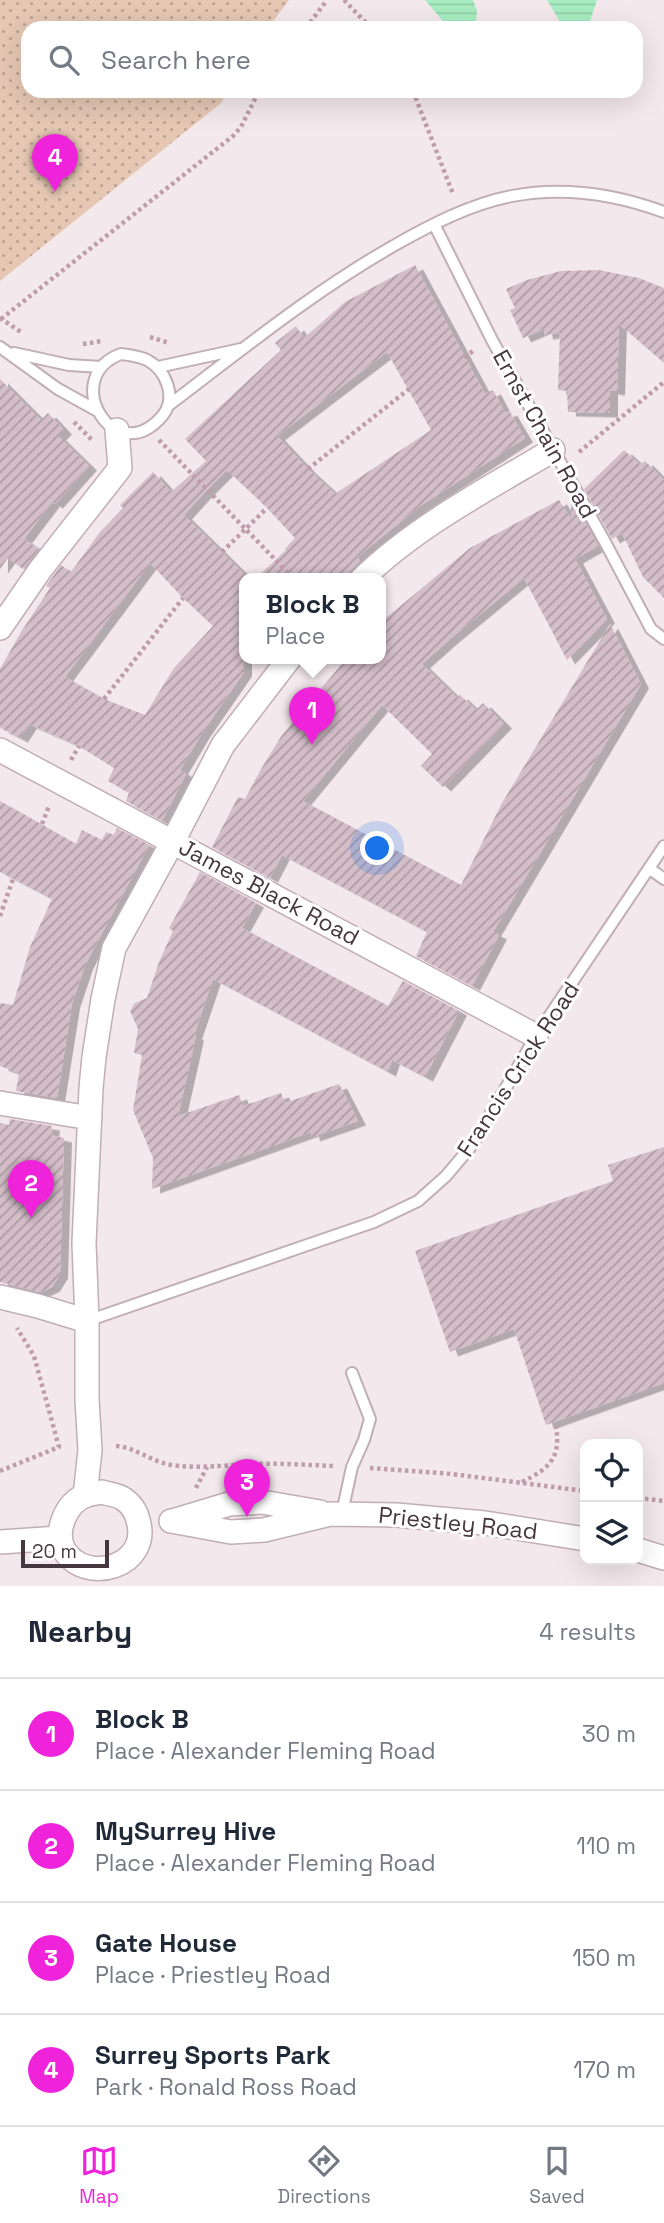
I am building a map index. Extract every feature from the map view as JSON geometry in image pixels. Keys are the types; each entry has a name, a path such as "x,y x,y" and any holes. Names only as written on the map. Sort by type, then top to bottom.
{"street":[{"path":"0,628 40,570 120,468 117,430"},
{"path":"368,573 382,559 461,504 557,458"},
{"path":"85,1496 90,1450 84,1243 90,1118 94,1057 114,948 223,744 285,664"},
{"name":"James Black Road","path":"0,750 537,1036"},
{"path":"0,1103 90,1118"},
{"path":"0,1297 87,1321"},
{"path":"102,1492 121,1497 138,1517 139,1543 134,1554 124,1564 99,1579 78,1566 63,1549 59,1538 66,1514 74,1503 85,1496 102,1492"},
{"name":"Priestley Road","path":"140,1530 229,1504 262,1502 336,1513 485,1523 580,1538"},
{"path":"0,1542 59,1538"},
{"path":"643,1552 664,1558"}],"lane":[{"path":"169,405 170,392 158,367 145,359 121,354 101,367 93,388 96,410 117,430 133,435 149,429 169,405 333,283 434,224 468,209 512,196 561,191 636,202 664,212"},
{"name":"Ernst Chain Road","path":"434,224 492,340 606,542 651,629 664,639"},
{"path":"158,367 244,348"},
{"path":"4,349 69,365 101,367"},
{"path":"4,349 58,389 96,410"},
{"name":"Francis Crick Road","path":"87,1321 374,1222 418,1200 446,1176 473,1144 537,1036 664,846"},
{"path":"650,869 664,879"},
{"path":"336,1513 370,1419 352,1373"}],"path":[{"path":"311,21 327,0"},
{"path":"344,0 364,21"},
{"path":"27,335 0,318 233,136 241,127 256,98"},
{"path":"416,98 453,194 443,199"},
{"path":"146,336 178,345"},
{"path":"75,345 105,341"},
{"path":"557,458 664,382"},
{"path":"308,469 409,389"},
{"path":"149,429 288,573"},
{"path":"222,552 267,508"},
{"path":"104,699 183,598"},
{"path":"0,916 13,879"},
{"path":"0,1471 60,1447 34,1356 13,1322"},
{"path":"522,1482 543,1470 555,1457 558,1448 556,1426"},
{"path":"196,1497 195,1488 208,1467"},
{"path":"643,1499 664,1501"}],"shaded area":[{"path":"0,0 289,0 273,21 21,21 21,98 224,98 221,103 0,281"},
{"path":"425,0 473,0 477,11 476,21 443,21"},
{"path":"547,0 597,0 590,21 560,21"}],"building":[{"path":"415,265 485,394 493,390 505,413 509,411 525,438 420,506 357,557 360,560 348,573 261,573 295,538 227,470 203,494 184,515 243,573 239,573 239,664 244,664 244,672 180,770 186,774 162,821 126,801 129,793 108,781 114,768 79,746 29,724 20,738 0,728 0,669 50,588 46,586 61,565 71,572 100,532 123,508 120,505 153,472 171,492 206,461 185,439 281,350 275,343 296,326 304,338 345,302","holes":["387,352 431,430 335,494 277,436","150,563 213,626 174,668 145,715 104,699 65,677"]},
{"path":"598,270 639,278 664,288 664,363 619,324 617,391 610,390 610,413 568,412 567,391 558,390 560,333 545,335 544,329 523,338 510,310 515,308 506,289 561,271"},
{"path":"0,379 41,420 48,413 64,430 58,436 89,466 55,504 52,502 24,539 39,549 23,569 8,558 0,569"},
{"path":"624,450 640,465 645,461 664,480 664,598 643,577 622,533 612,539 584,489"},
{"path":"559,500 571,519 573,500 598,546 575,559 607,619 567,660 524,578 422,664 457,698 460,695 476,710 483,703 504,724 443,787 421,766 432,754 382,705 303,801 461,885 502,803 610,624 641,684 493,932 499,935 472,986 416,956 427,932 282,855 270,878 212,847 238,797 245,799 282,735 342,664 386,664 386,618 470,548"},
{"path":"0,801 76,844 82,830 102,840 106,832 114,835 117,828 149,845 85,965 72,1004 57,1098 16,1091 19,1073 0,1066 0,1003 13,1005 30,947 52,899 0,872"},
{"path":"200,872 256,903 242,928 388,1006 403,981 459,1011 425,1077 392,1060 388,1072 213,979 194,1035 196,1036 178,1116 239,1095 243,1106 281,1093 285,1103 339,1084 358,1121 312,1137 311,1132 152,1189 153,1158 133,1110 142,1055 134,1053 138,1029 130,1011 135,1003 147,998 173,931 169,928"},
{"path":"10,1119 52,1126 51,1135 64,1138 60,1274 52,1287 39,1292 0,1282 0,1123 9,1125"},
{"path":"664,1147 664,1383 546,1425 514,1329 450,1352 415,1251 613,1181 608,1165"}],"place":[{"name":"Surrey Sports Park","path":"55,192"},
{"name":"Block B","path":"312,745"},
{"name":"MySurrey Hive","path":"31,1218"},
{"name":"Gate House","path":"247,1517"}]}
